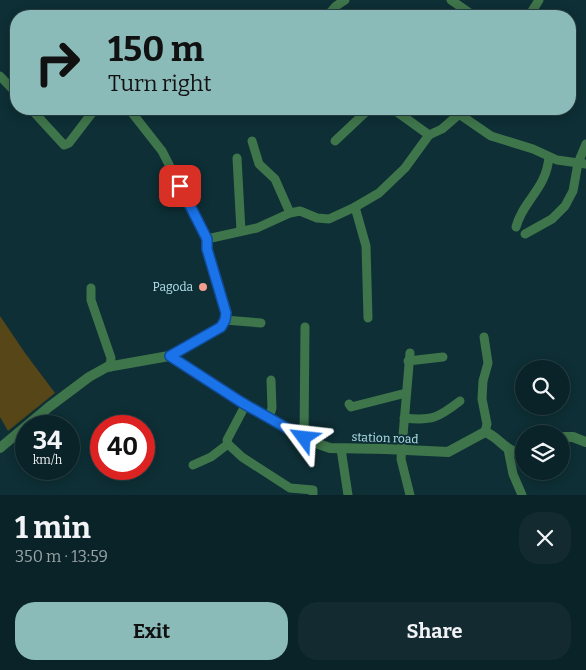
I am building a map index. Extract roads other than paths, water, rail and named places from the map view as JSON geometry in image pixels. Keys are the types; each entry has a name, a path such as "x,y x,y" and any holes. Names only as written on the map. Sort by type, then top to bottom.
{"street":[{"path":"332,10 345,0"},
{"path":"451,0 465,10"},
{"path":"0,76 10,87"},
{"path":"37,115 64,144 69,143 90,115"},
{"path":"0,448 50,406 89,377 110,367 170,356 221,327 225,320 226,313 207,249 207,239 162,151 134,115"},
{"path":"335,141 363,115"},
{"path":"401,115 429,135"},
{"path":"207,239 257,228 290,213 300,211 317,218 330,219 355,207 379,193 405,168 429,135 442,129 458,115"},
{"path":"467,115 491,136 533,149 557,160 582,163"},
{"path":"252,141 259,164 275,179 286,200 290,213"},
{"path":"525,234 552,219 565,206 573,191 586,144"},
{"path":"516,227 518,217 539,189 548,170 549,156"},
{"path":"237,158 241,231"},
{"path":"355,207 366,246 368,318"},
{"path":"91,288 91,300 111,358 110,367"},
{"path":"225,320 262,323"},
{"path":"304,438 305,327"},
{"path":"484,337 488,362 483,381 482,399 487,424 485,432 508,450 515,453"},
{"name":"station road","path":"170,356 269,418 304,438 330,448 448,452 485,432"},
{"path":"410,495 401,459 409,357 443,357"},
{"path":"269,418 272,408 271,380"},
{"path":"349,404 351,406 406,393"},
{"path":"404,418 420,419 441,416 460,401"},
{"path":"246,404 227,440 228,444 242,457 290,488 313,490 313,495"},
{"path":"570,437 586,442"},
{"path":"193,465 211,457 228,444"},
{"path":"341,449 348,495"},
{"path":"508,450 513,474 522,495"}],"place":[{"name":"Pagoda","path":"203,287"}]}
